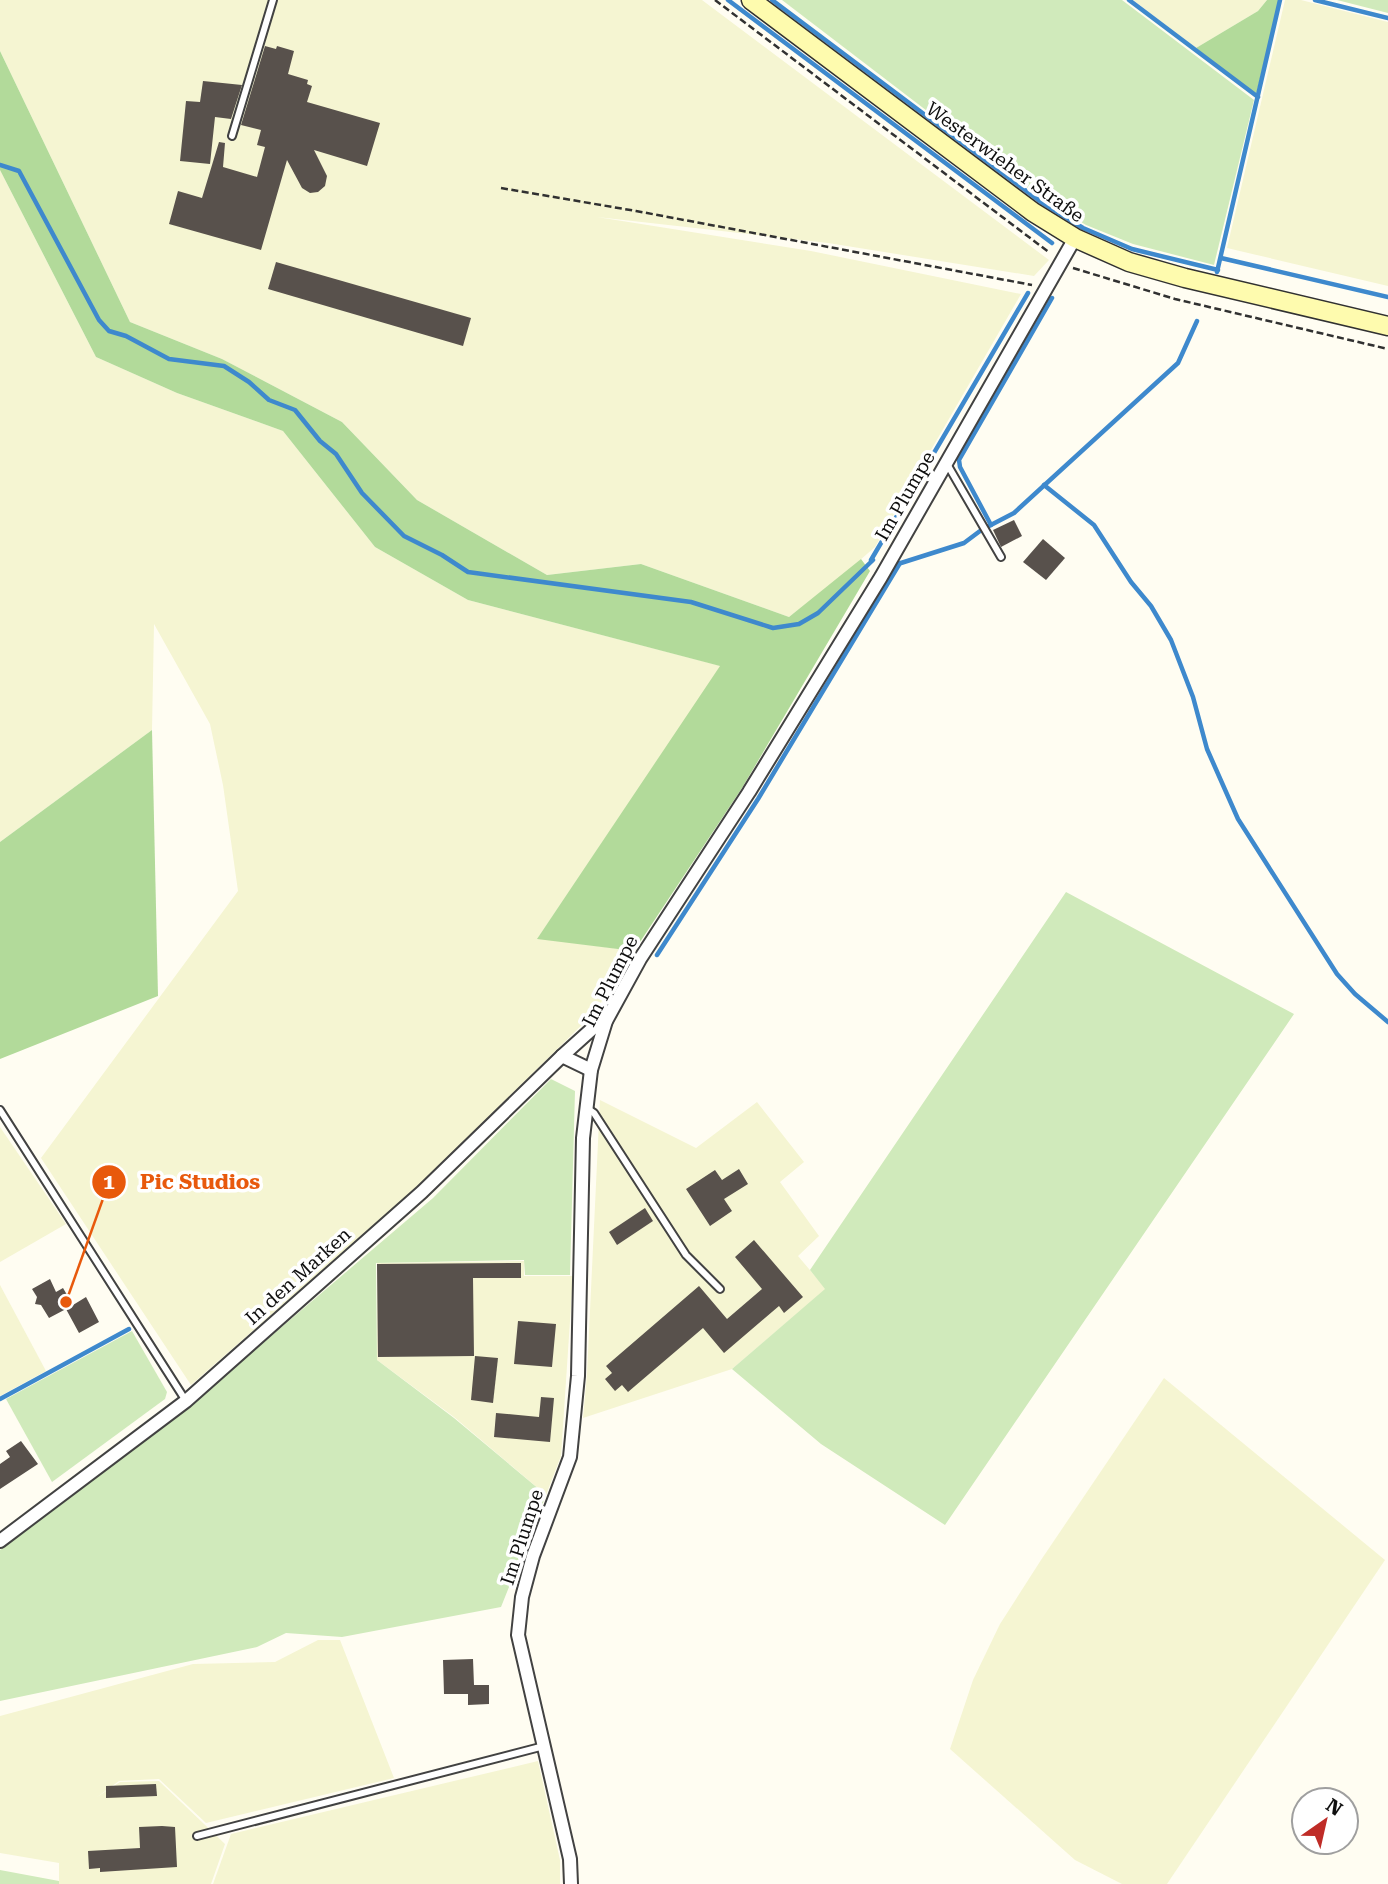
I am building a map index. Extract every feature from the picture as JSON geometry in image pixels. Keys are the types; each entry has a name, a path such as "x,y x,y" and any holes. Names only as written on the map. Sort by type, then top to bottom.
{"main road":[{"name":"Westerwieher Straße","path":"751,0 1033,212 1075,238 1129,262 1173,275 1388,326"}],"street":[{"name":"Im Plumpe","path":"571,1884 570,1859 518,1635 527,1576 570,1457 578,1376 583,1138 591,1070 606,1021 640,959 749,792 881,577 1075,238"},
{"name":"In den Marken","path":"0,1541 186,1401 422,1192 592,1028 606,1021"},
{"path":"562,1056 591,1070"}],"lane":[{"path":"232,136 273,0"},
{"path":"946,462 1001,557"},
{"path":"586,1108 594,1113 686,1255 720,1289"},
{"path":"0,1110 186,1401"},
{"path":"197,1836 544,1746"}],"path":[{"path":"715,0 1061,261 1087,272 1175,299 1388,349"},
{"path":"501,188 1031,285 1047,285"}],"green space":[{"path":"0,0 702,0 1049,260 1034,276 828,243 597,217 811,251 1021,294 875,547 789,617 641,564 547,575 417,500 342,422 222,359 130,322 0,51"},
{"path":"782,0 1122,0 1254,100 1214,265 1133,244 1086,225 1041,198"},
{"path":"1133,0 1267,0 1258,11 1196,48"},
{"path":"1267,0 1279,0 1256,95 1196,48 1258,11"},
{"path":"1285,0 1301,0 1388,22 1388,286 1227,248"},
{"path":"1337,0 1388,0 1388,13"},
{"path":"0,51 130,322 222,359 342,422 417,500 547,575 641,564 789,617 861,559 870,571 742,788 634,951 537,939 720,666 468,600 375,547 283,431 177,393 96,357 0,170"},
{"path":"0,170 96,357 177,393 283,431 375,547 468,600 721,666 538,938 634,951 594,1013 418,1186 191,1385 41,1158 238,891 223,785 210,724 154,624 152,730 0,842"},
{"path":"152,730 158,996 0,1059 0,842"},
{"path":"1066,892 1294,1014 945,1525 821,1444 732,1369 825,1289 810,1270"},
{"path":"551,1079 575,1091 570,1275 525,1275 524,1260 376,1263 377,1360 454,1418 546,1495 501,1607 342,1637 286,1633 257,1647 0,1701 0,1550 190,1405 433,1198"},
{"path":"600,1100 696,1148 757,1102 804,1162 780,1182 819,1236 798,1256 826,1289 732,1369 583,1418 587,1374"},
{"path":"0,1127 66,1224 0,1262"},
{"path":"524,1261 524,1276 573,1276 561,1456 546,1495 454,1417 377,1360 377,1263"},
{"path":"0,1285 46,1371 0,1396"},
{"path":"132,1331 167,1392 165,1399 52,1482 6,1399"},
{"path":"1164,1378 1385,1560 1167,1884 1122,1884 1075,1860 950,1749 973,1680 1000,1624"},
{"path":"318,1640 340,1640 394,1778 206,1823 159,1779 119,1781 97,1797 120,1782 159,1781 225,1844 211,1884 59,1884 59,1863 0,1853 0,1716 193,1664 275,1662"},
{"path":"538,1761 560,1860 560,1884 213,1884 231,1834"},
{"path":"0,1870 59,1881 59,1884 0,1884"}],"building":[{"path":"265,46 294,51 288,74 308,80 307,84 312,86 307,102 380,123 367,166 314,150 327,176 325,186 318,192 310,193 302,188 287,160 261,250 169,224 178,191 202,198 219,142 225,143 223,167 257,177 265,147 257,145 261,130 241,125"},
{"path":"203,81 242,85 231,119 215,117 210,164 180,161 186,101 200,102"},
{"path":"276,262 471,318 463,346 268,289"},
{"path":"1014,520 1022,536 1001,547 993,530"},
{"path":"1043,539 1065,558 1046,580 1023,562"},
{"path":"739,1169 748,1184 724,1199 732,1211 710,1226 686,1189 715,1170 722,1180"},
{"path":"645,1208 653,1221 617,1245 609,1232"},
{"path":"754,1240 803,1297 784,1313 779,1306 724,1353 703,1328 628,1392 622,1385 615,1391 605,1379 612,1373 606,1366 699,1286 727,1319 762,1289 735,1257"},
{"path":"521,1263 521,1278 473,1278 474,1356 378,1357 377,1264"},
{"path":"50,1279 56,1292 63,1288 73,1305 86,1297 99,1322 79,1333 66,1309 49,1318 41,1305 35,1304 37,1297 32,1289"},
{"path":"518,1321 556,1324 552,1367 514,1364"},
{"path":"475,1356 498,1358 493,1403 471,1400"},
{"path":"541,1397 554,1398 550,1442 494,1437 496,1413 539,1417"},
{"path":"21,1441 38,1464 0,1489 0,1464 10,1457 6,1451"},
{"path":"473,1659 474,1685 489,1685 489,1704 468,1705 468,1694 444,1694 443,1660"},
{"path":"156,1784 157,1796 106,1798 106,1786"},
{"path":"139,1827 175,1827 177,1867 100,1872 100,1868 89,1869 88,1851 140,1848"}],"waterway":[{"path":"728,0 1052,243"},
{"path":"772,0 1041,202 1083,228 1132,249 1218,270"},
{"path":"1129,0 1258,97"},
{"path":"1217,272 1280,0"},
{"path":"1315,0 1388,18"},
{"path":"0,165 19,171 99,320 109,331 126,336 169,359 224,366 249,382 269,400 295,410 320,441 336,454 362,493 404,536 468,572 691,602 773,628 799,624 818,613 873,560"},
{"path":"1221,258 1388,297"},
{"path":"871,560 1028,293"},
{"path":"991,525 960,467 959,460 1052,298"},
{"path":"987,527 1014,513 1178,363 1197,321"},
{"path":"1044,485 1094,525 1131,582 1151,606 1171,640 1193,697 1207,749 1238,819 1337,974 1355,994 1388,1022"},
{"path":"901,563 964,543 980,531"},
{"path":"657,955 758,799 900,563"},
{"path":"0,1399 129,1329"}],"place":[{"name":"Pic Studios","path":"66,1302"}]}
